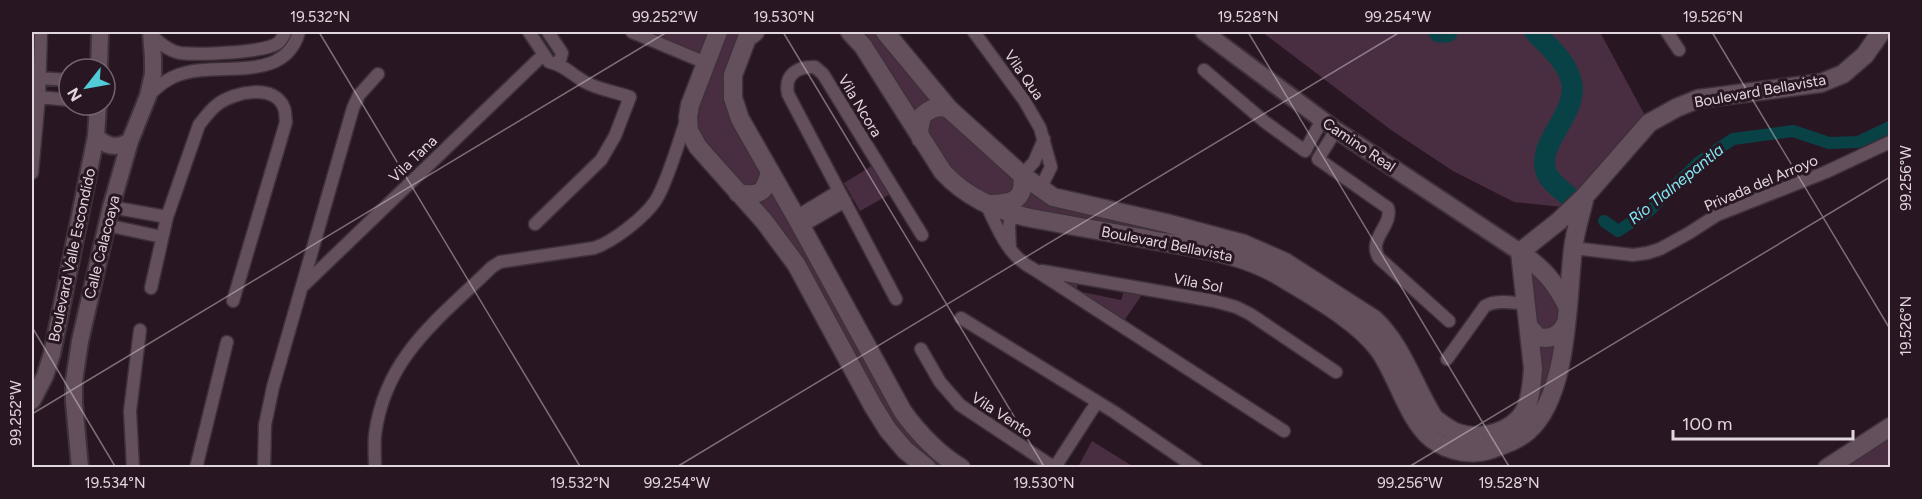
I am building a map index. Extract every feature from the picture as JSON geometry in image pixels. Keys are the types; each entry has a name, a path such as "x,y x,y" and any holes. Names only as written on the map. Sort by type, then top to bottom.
{"main road":[{"path":"718,32 690,105 689,131 698,147 764,221 796,264 888,430 905,450 927,468"},
{"path":"755,32 747,38 739,54 733,75 734,98 740,119 903,412 917,432 930,445 961,468"},
{"name":"Boulevard Bellavista","path":"850,32 863,46 943,172 969,195 1012,214 1216,252 1266,269 1362,331 1385,359 1420,427 1432,439 1448,448 1462,452 1487,451 1511,442 1529,430 1544,411 1559,374 1574,240 1583,199"},
{"name":"Boulevard Bellavista","path":"885,32 949,109 1040,189 1053,197 1068,201 1236,241 1285,262 1374,319 1393,341 1434,418 1459,433 1474,436 1494,433 1506,428 1524,411 1532,383 1530,328 1520,252 1583,199 1649,123 1698,99 1821,84 1843,74 1865,55 1881,32"},
{"path":"921,139 919,123 922,117 940,106 949,109"},
{"path":"738,193 752,196 760,193 766,185 770,171"},
{"path":"986,204 1004,204 1015,201 1022,190 1022,175"},
{"path":"1520,252 1549,276 1558,287 1567,315 1559,333 1551,338 1538,337 1530,328"},
{"path":"1827,468 1890,427"}],"street":[{"path":"32,173 39,97 41,32"},
{"path":"99,57 100,32"},
{"path":"152,34 161,44 178,53 257,50 277,44 285,32"},
{"path":"148,96 158,86 176,75 212,69 257,67 278,61 295,46 299,32"},
{"path":"529,32 549,62 559,64 574,76 594,86 630,97 615,136 601,160 535,224"},
{"path":"548,32 562,53 559,64"},
{"path":"632,32 706,63"},
{"name":"Vila Qua","path":"974,32 1024,100 1040,128 1051,167 1040,189"},
{"name":"Camino Real","path":"1204,32 1329,125 1520,252"},
{"path":"1667,32 1679,50"},
{"name":"Calle Calacoaya","path":"80,468 74,381 80,341 106,225 130,141 148,96 153,74 152,34"},
{"path":"212,69 207,60 214,52"},
{"name":"Vila Tana","path":"303,285 543,55"},
{"name":"Vila Ncora","path":"896,299 788,94 786,86 795,71 805,66 815,66 823,74 922,235"},
{"path":"1204,70 1266,122 1389,208 1389,216 1377,241 1375,252 1449,321"},
{"name":"Vila Tana","path":"264,468 265,425 273,387 353,108 359,95 378,74"},
{"path":"40,78 57,79"},
{"path":"151,288 167,217 199,125 219,103 232,96 262,92 275,97 284,107 286,122 233,301"},
{"path":"39,97 57,99"},
{"name":"Boulevard Valle Escondido","path":"32,401 45,376 52,354 96,136 97,117"},
{"path":"375,468 375,435 382,403 391,378 405,354 492,267 500,262 594,248 616,237 655,201 688,117"},
{"path":"1305,151 1329,125"},
{"path":"1318,159 1329,125"},
{"path":"96,136 108,146 116,147 130,141"},
{"path":"1022,175 1034,162 1044,139"},
{"name":"Privada del Arroyo","path":"1574,240 1633,255 1660,249 1717,215 1826,172 1890,142"},
{"path":"799,222 842,196"},
{"name":"Vila Sol","path":"986,204 1017,259 1284,431"},
{"path":"111,207 167,217"},
{"path":"1010,250 1009,226 1012,214"},
{"path":"106,225 162,237"},
{"name":"Vila Sol","path":"1035,270 1197,297 1236,307 1336,372"},
{"path":"1448,359 1485,306 1501,302 1527,304"},
{"path":"961,318 1097,402 1196,468"},
{"path":"133,468 130,411 140,330"},
{"path":"196,468 227,342"},
{"name":"Vila Vento","path":"921,349 940,382 960,405 1055,468 1097,402"},
{"path":"45,376 74,381"}],"shaded area":[{"path":"633,32 716,32 705,62"},
{"path":"718,32 755,32 733,98 903,412 961,467 927,467 905,450 796,264 708,160 690,105"},
{"path":"850,32 885,32 949,109 1022,175 1053,197 1244,244 1285,262 1374,319 1384,329 1400,353 1434,418 1458,433 1476,436 1495,433 1520,418 1527,405 1533,368 1520,252 1549,276 1558,287 1567,306 1559,374 1544,411 1529,430 1511,442 1487,451 1462,452 1448,448 1432,439 1420,427 1383,356 1362,331 1266,269 1216,252 1026,217 1003,210 971,195 943,172 863,46"},
{"path":"1262,32 1600,32 1649,123 1572,208 1514,202 1453,171 1391,130"},
{"path":"875,164 892,193 860,211 844,183"},
{"path":"1035,270 1078,277 1077,291 1121,300 1126,285 1146,289 1121,325"},
{"path":"1890,427 1890,467 1827,467"},
{"path":"1092,441 1134,467 1078,467"}],"waterway":[{"name":"Río Tlalnepantla","path":"1439,32 1447,32"},
{"name":"Río Tlalnepantla","path":"1535,32 1562,62 1572,84 1572,96 1568,108 1550,142 1545,164 1550,179 1568,196"},
{"name":"Río Tlalnepantla","path":"1604,221 1618,231 1649,211 1699,162 1733,139 1793,131 1829,143 1858,142 1890,127"}]}
